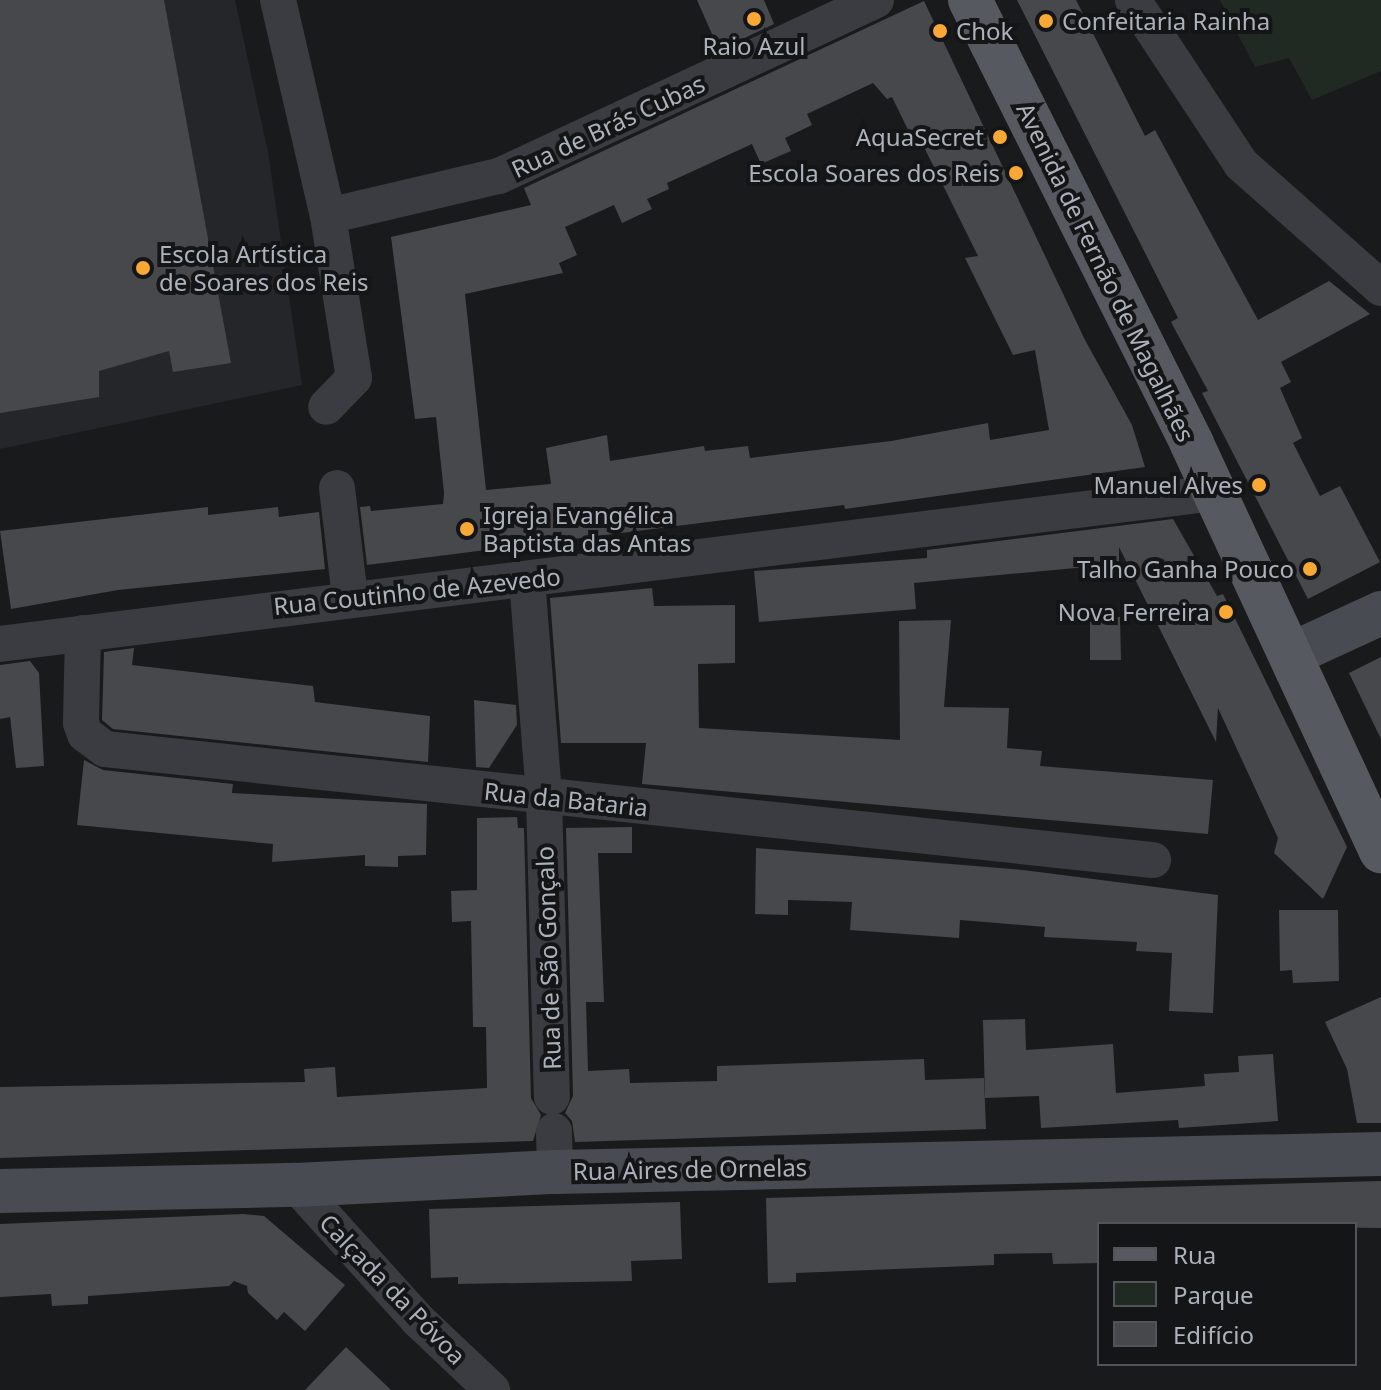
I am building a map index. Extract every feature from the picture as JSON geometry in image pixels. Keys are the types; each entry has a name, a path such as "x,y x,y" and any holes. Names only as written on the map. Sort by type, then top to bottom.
{"main road":[{"name":"Avenida de Fernão de Magalhães","path":"970,0 1292,654 1381,851"}],"street":[{"path":"278,0 328,216 354,378 326,407"},
{"name":"Rua de Brás Cubas","path":"328,216 499,176 876,0"},
{"path":"1133,0 1241,164 1381,288"},
{"path":"337,488 350,597"},
{"name":"Rua Coutinho de Azevedo","path":"0,644 350,597 527,579 1214,493"},
{"name":"Rua de São Gonçalo","path":"527,579 544,797 553,1117"},
{"path":"1292,654 1381,613"},
{"name":"Rua da Bataria","path":"83,633 81,723 85,734 105,749 1153,860"},
{"name":"Rua Aires de Ornelas","path":"0,1191 296,1185 553,1117 1381,1154"},
{"name":"Calçada da Póvoa","path":"296,1185 418,1320 492,1390"}],"shaded area":[{"name":"Escola Artística de Soares dos Reis","path":"0,0 235,0 268,152 302,385 0,449"}],"green space":[{"path":"1220,0 1381,0 1381,71 1312,100 1289,58 1255,67"}],"building":[{"name":"Escola Artística de Soares dos Reis","path":"0,0 164,0 231,363 173,372 169,351 99,371 99,397 0,413"},
{"path":"697,0 764,0 774,24 719,50"},
{"path":"1017,0 1076,0 1145,136 1155,130 1258,320 1329,281 1370,314 1281,362 1291,382 1280,388 1302,438 1293,443 1320,496 1340,486 1380,562 1308,599 1202,393 1208,391 1171,322 1178,318"},
{"path":"924,1 1085,340 1132,425 1145,467 845,509 844,505 367,565 360,507 370,506 371,511 443,504 444,493 436,417 415,419 391,237 531,205 524,188","holes":["873,83 887,99 892,97 912,138 918,135 978,256 965,258 1013,355 1035,350 1049,430 990,440 988,423 891,441 750,458 748,446 705,451 704,446 610,461 607,435 546,448 551,484 486,490 465,294 563,273 559,263 577,255 565,227 614,205 622,223 652,209 647,199 669,189 667,183 752,144 761,164 791,151 785,138 812,125 807,114"]},
{"path":"208,507 208,515 278,507 279,517 319,512 325,569 118,590 11,609 0,531"},
{"path":"1173,519 1217,596 1223,594 1347,847 1323,899 1274,853 1278,838 1218,708 1216,742 1119,547 1119,564 914,583 916,609 759,622 754,571 927,558 927,550"},
{"path":"652,588 654,606 735,605 735,663 698,664 699,728 900,740 899,621 951,620 944,707 1009,708 1007,748 1042,751 1040,766 1213,780 1208,834 642,784 646,743 561,743 550,598"},
{"path":"1090,617 1120,617 1121,660 1090,660"},
{"path":"134,648 132,665 313,686 315,702 430,716 428,762 113,729 102,720 104,652"},
{"path":"1381,657 1381,739 1349,673"},
{"path":"30,661 39,673 44,766 16,768 10,717 0,719 0,665"},
{"path":"474,700 516,705 517,725 489,768 476,767"},
{"path":"84,760 103,770 233,784 232,793 427,804 426,855 398,856 398,867 365,866 365,855 272,862 273,844 77,825"},
{"path":"517,817 518,828 524,828 531,1098 541,1115 533,1141 0,1158 0,1087 305,1082 304,1069 335,1067 337,1097 487,1088 486,1027 473,1027 471,921 452,922 451,891 477,890 477,818"},
{"path":"632,827 632,853 598,853 604,1002 586,1002 588,1071 629,1069 630,1083 717,1081 717,1066 924,1059 925,1080 984,1078 986,1129 575,1142 572,1121 565,1113 573,1096 566,828"},
{"path":"756,848 1023,870 1218,895 1213,1013 1169,1011 1172,953 1136,951 1137,942 1044,937 1045,927 960,920 959,938 850,930 852,902 788,900 788,915 755,914"},
{"path":"1279,910 1338,910 1339,981 1293,983 1292,970 1280,971"},
{"path":"1381,997 1381,1123 1357,1123 1347,1069 1325,1022"},
{"path":"1025,1019 1026,1050 1113,1044 1116,1093 1205,1086 1204,1074 1239,1072 1238,1056 1273,1054 1278,1121 1179,1128 1178,1120 1041,1128 1039,1096 985,1098 983,1020"},
{"path":"1381,1181 1381,1228 1357,1228 1357,1222 1097,1222 1097,1263 1053,1264 1052,1253 994,1254 994,1265 796,1273 796,1282 768,1283 766,1198"},
{"path":"680,1202 682,1259 631,1261 632,1281 458,1284 458,1277 431,1278 429,1209"},
{"path":"243,1214 264,1216 345,1285 305,1331 284,1312 277,1320 248,1293 247,1286 234,1281 229,1286 88,1296 88,1304 52,1306 51,1294 0,1297 0,1224"},
{"path":"346,1347 391,1390 305,1390"}],"place":[{"name":"Raio Azul","path":"754,19"},
{"name":"Confeitaria Rainha","path":"1046,21"},
{"name":"Chok","path":"940,31"},
{"name":"AquaSecret","path":"1000,137"},
{"name":"Escola Soares dos Reis","path":"1016,173"},
{"name":"Escola Artística de Soares dos Reis","path":"143,268"},
{"name":"Manuel Alves","path":"1259,485"},
{"name":"Igreja Evangélica Baptista das Antas","path":"467,529"},
{"name":"Talho Ganha Pouco","path":"1310,569"},
{"name":"Nova Ferreira","path":"1226,612"}]}
